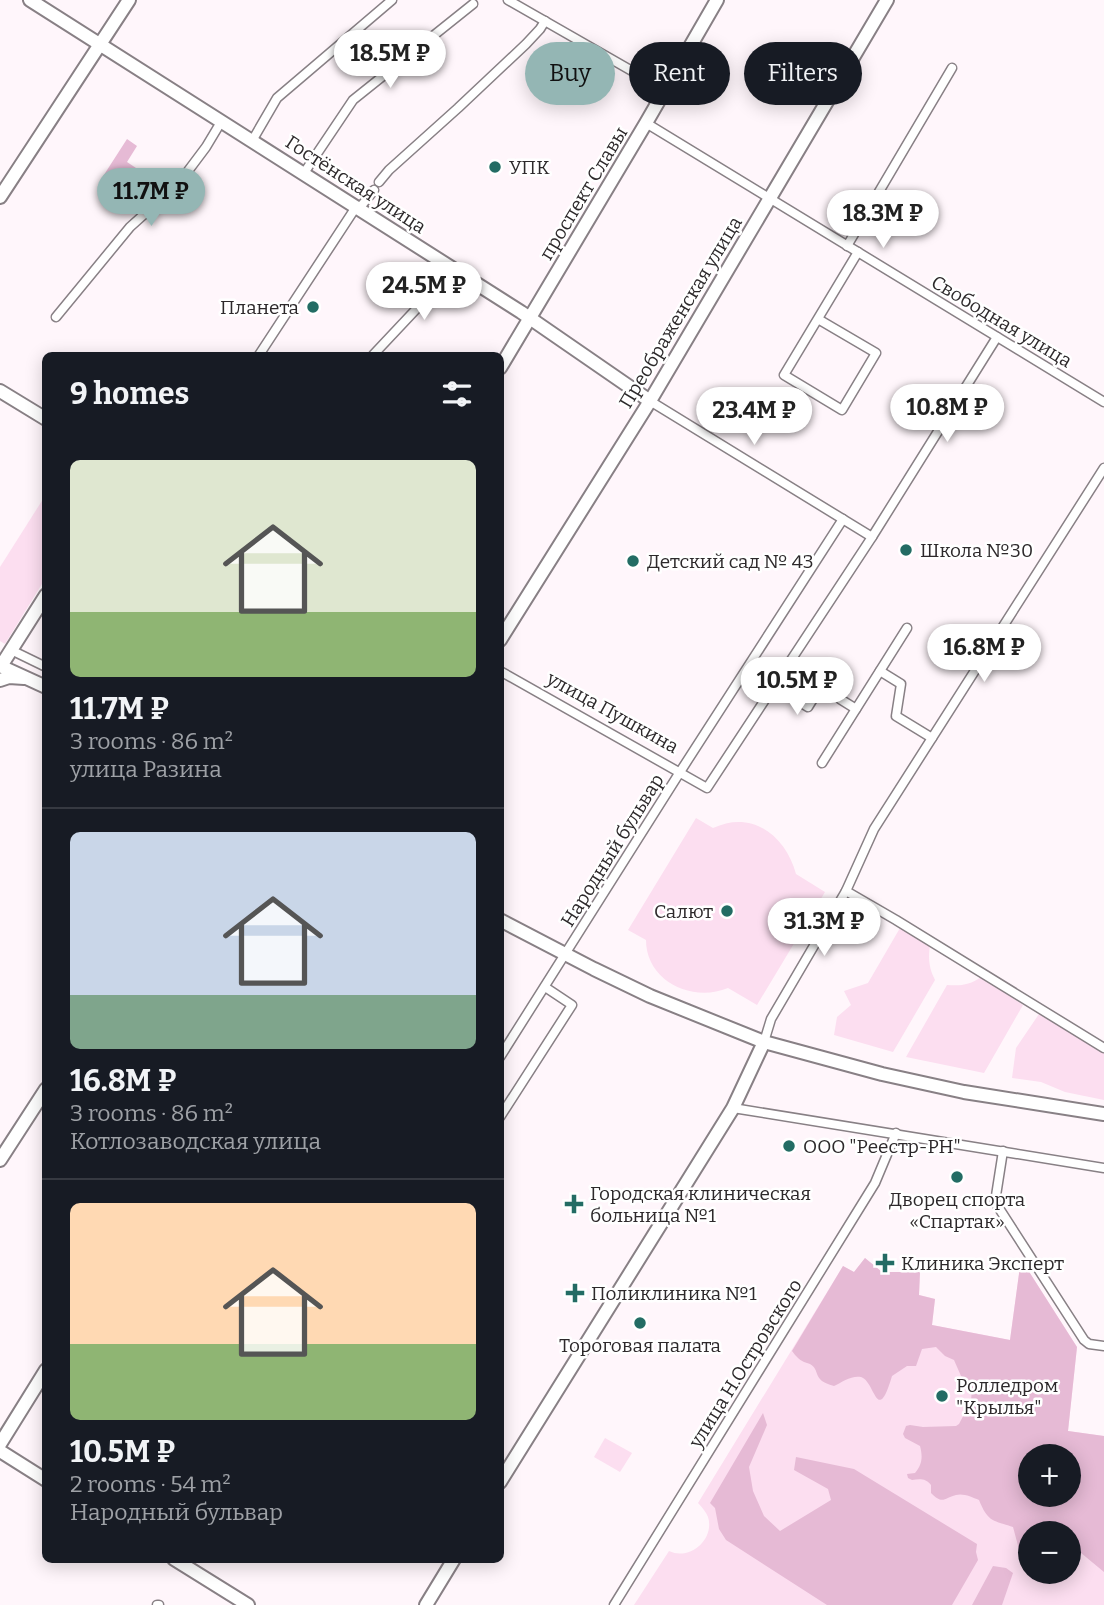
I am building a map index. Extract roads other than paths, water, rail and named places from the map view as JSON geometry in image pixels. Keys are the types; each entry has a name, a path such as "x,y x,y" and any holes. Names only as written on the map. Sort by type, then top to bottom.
{"main road":[{"name":"Гостёнская улица","path":"30,0 451,268 650,401"},
{"path":"0,197 129,0"},
{"name":"проспект Славы","path":"504,362 717,0"},
{"name":"Преображенская улица","path":"504,634 650,401 887,0"},
{"path":"0,391 42,417"},
{"path":"42,602 0,666 42,685"},
{"path":"0,680 9,677 28,679"},
{"path":"504,921 650,996 766,1042 882,1074 964,1092 1104,1114"},
{"path":"504,1476 733,1108 766,1042"},
{"path":"0,1160 42,1095"},
{"path":"0,1444 42,1376"},
{"path":"0,1451 42,1477"},
{"path":"180,1563 248,1605"},
{"path":"426,1605 452,1563"}],"street":[{"path":"252,141 278,98 392,0"},
{"path":"508,0 629,69"},
{"path":"304,173 353,100 473,4"},
{"path":"379,181 526,44 545,21"},
{"path":"847,246 952,68"},
{"path":"56,317 130,227 179,183 221,122"},
{"name":"Свободная улица","path":"646,123 1104,402"},
{"path":"260,352 356,207 362,205 373,190"},
{"path":"818,319 876,354 842,410 784,375 858,252"},
{"path":"376,352 451,268"},
{"path":"830,692 821,687 808,707 774,685 872,537 997,337"},
{"name":"Гостёнская улица","path":"650,401 872,537"},
{"path":"766,1042 771,1019 846,891 874,829 1104,468"},
{"name":"Народный бульвар","path":"504,1051 843,519"},
{"path":"822,763 907,628"},
{"path":"11,650 42,665"},
{"path":"880,671 901,684 896,716 932,738"},
{"name":"улица Пушкина","path":"504,673 707,788 774,685"},
{"path":"840,699 856,709"},
{"path":"846,891 1104,1048"},
{"path":"504,1111 572,1005 545,987"},
{"path":"733,1108 1104,1168"},
{"name":"улица Н.Островского","path":"614,1605 875,1183 896,1133"},
{"path":"1003,1151 995,1202 1085,1342 1104,1346"}],"place":[{"name":"УПК","path":"495,167"},
{"name":"Планета","path":"313,307"},
{"name":"Школа №30","path":"906,550"},
{"name":"Детский сад № 43","path":"633,561"},
{"name":"Салют","path":"727,911"},
{"name":"ООО \"Реестр-РН\"","path":"789,1146"},
{"name":"Дворец спорта «Спартак»","path":"957,1177"},
{"name":"Городская клиническая больница №1","path":"574,1204"},
{"name":"Клиника Эксперт","path":"885,1263"},
{"name":"Поликлиника №1","path":"575,1293"},
{"name":"Тороговая палата","path":"640,1323"},
{"name":"Ролледром \"Крылья\"","path":"942,1396"}]}
